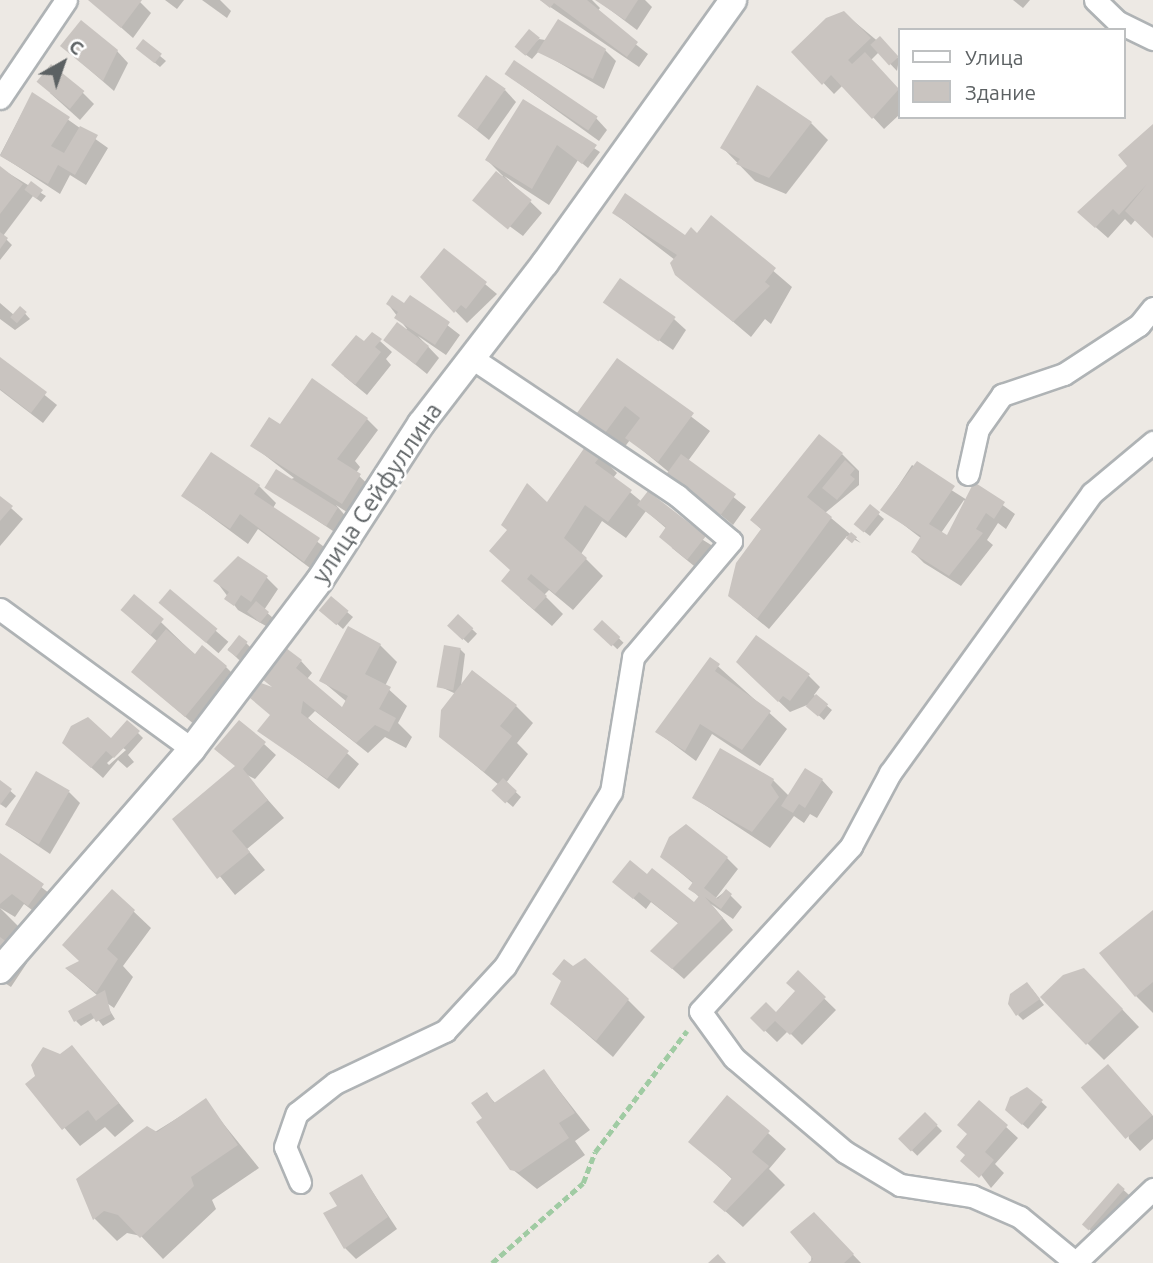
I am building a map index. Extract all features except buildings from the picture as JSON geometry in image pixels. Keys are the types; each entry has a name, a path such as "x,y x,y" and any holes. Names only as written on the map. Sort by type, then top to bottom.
{"street":[{"path":"0,99 66,0"},
{"name":"улица Сейфуллина","path":"0,970 191,748 320,580 470,357 733,0"},
{"path":"1095,0 1116,8 1153,39"},
{"path":"968,474 978,429 1002,395 1064,374 1139,324 1153,308"},
{"path":"300,1182 285,1147 297,1113 335,1083 445,1031 505,966 611,792 633,657 731,541 678,496 470,357"},
{"path":"1153,442 1092,493 890,773 851,846 701,1011 734,1058 845,1152 900,1185 972,1196 1020,1217 1075,1263 1153,1189"},
{"path":"0,609 191,748"}],"path":[{"path":"492,1263 583,1183 596,1152 701,1011"}]}
